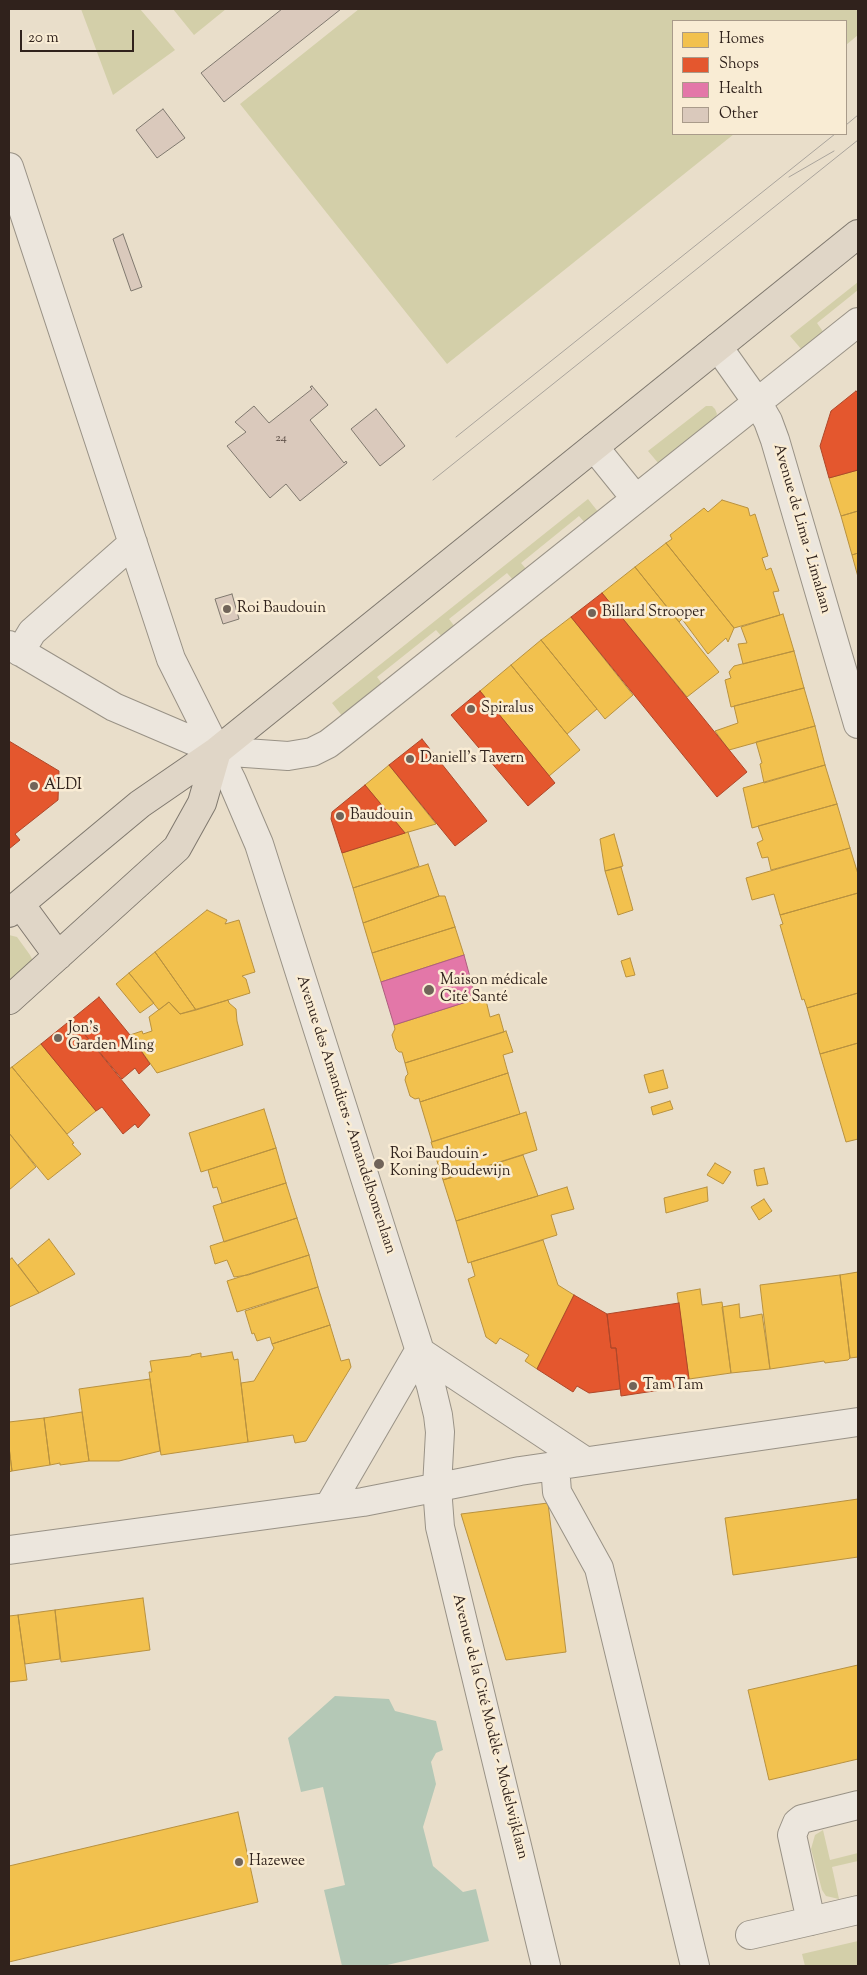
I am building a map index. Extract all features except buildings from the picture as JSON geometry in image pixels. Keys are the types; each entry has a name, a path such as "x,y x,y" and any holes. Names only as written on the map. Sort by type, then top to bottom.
{"main road":[{"path":"58,956 14,908 140,804 217,751 858,234"},
{"path":"9,1000 176,848 202,803 217,751"}],"street":[{"name":"Avenue des Amandiers - Amandelbomenlaan","path":"9,167 171,659 246,810 259,844 438,1415 440,1432 437,1487"},
{"path":"133,544 14,648 114,708 217,751 288,756 312,752 328,744 858,322"},
{"name":"Avenue de Lima - Limalaan","path":"718,347 757,402 768,421 858,724"},
{"path":"594,447 636,499"},
{"path":"329,1506 419,1351 584,1461"},
{"path":"9,1550 398,1496 555,1465 858,1422"},
{"path":"555,1465 556,1492 599,1568 694,1966"},
{"name":"Avenue de la Cité Modèle - Modelwijklaan","path":"437,1487 440,1527 546,1966"},
{"path":"811,1921 792,1835 793,1828 802,1819 858,1805"},
{"path":"750,1935 858,1910"}],"shaded area":[{"path":"81,9 140,9 175,50 113,95"},
{"path":"173,9 226,9 194,35"},
{"path":"359,9 858,9 858,35 847,44 847,20 672,20 672,135 733,135 447,364 240,104"},
{"path":"858,282 858,290 817,323 824,333 802,350 790,336"},
{"path":"706,406 712,406 715,409 717,414 714,420 659,464 648,451"},
{"path":"588,499 599,513 586,524 579,516 521,563 527,570 514,581 507,573 449,619 455,627 443,638 436,630 377,677 383,685 343,717 332,703"},
{"path":"9,935 17,937 34,963 9,990"},
{"path":"335,1696 389,1699 395,1711 436,1721 443,1750 436,1753 431,1762 436,1784 423,1827 433,1866 463,1892 476,1889 489,1941 383,1966 342,1966 324,1890 345,1885 323,1787 301,1792 288,1738"},
{"path":"823,1830 830,1860 858,1853 858,1861 832,1867 839,1899 826,1896 822,1890 811,1849 815,1835"},
{"path":"858,1941 858,1966 805,1966 802,1954"}],"tram line":[{"path":"847,124 858,115"},
{"path":"456,437 834,135"},
{"path":"433,480 858,140"},
{"path":"789,177 834,151"}],"place":[{"name":"Roi Baudouin","path":"227,609"},
{"name":"Billard Strooper","path":"592,613"},
{"name":"Spiralus","path":"471,709"},
{"name":"Daniell's Tavern","path":"410,759"},
{"name":"ALDI","path":"34,786"},
{"name":"Baudouin","path":"340,816"},
{"name":"Maison médicale Cité Santé","path":"429,990"},
{"name":"Jon’s Garden Ming","path":"58,1038"},
{"name":"Roi Baudouin - Koning Boudewijn","path":"379,1164"},
{"name":"Tam Tam","path":"633,1386"},
{"name":"Hazewee","path":"239,1862"}]}
